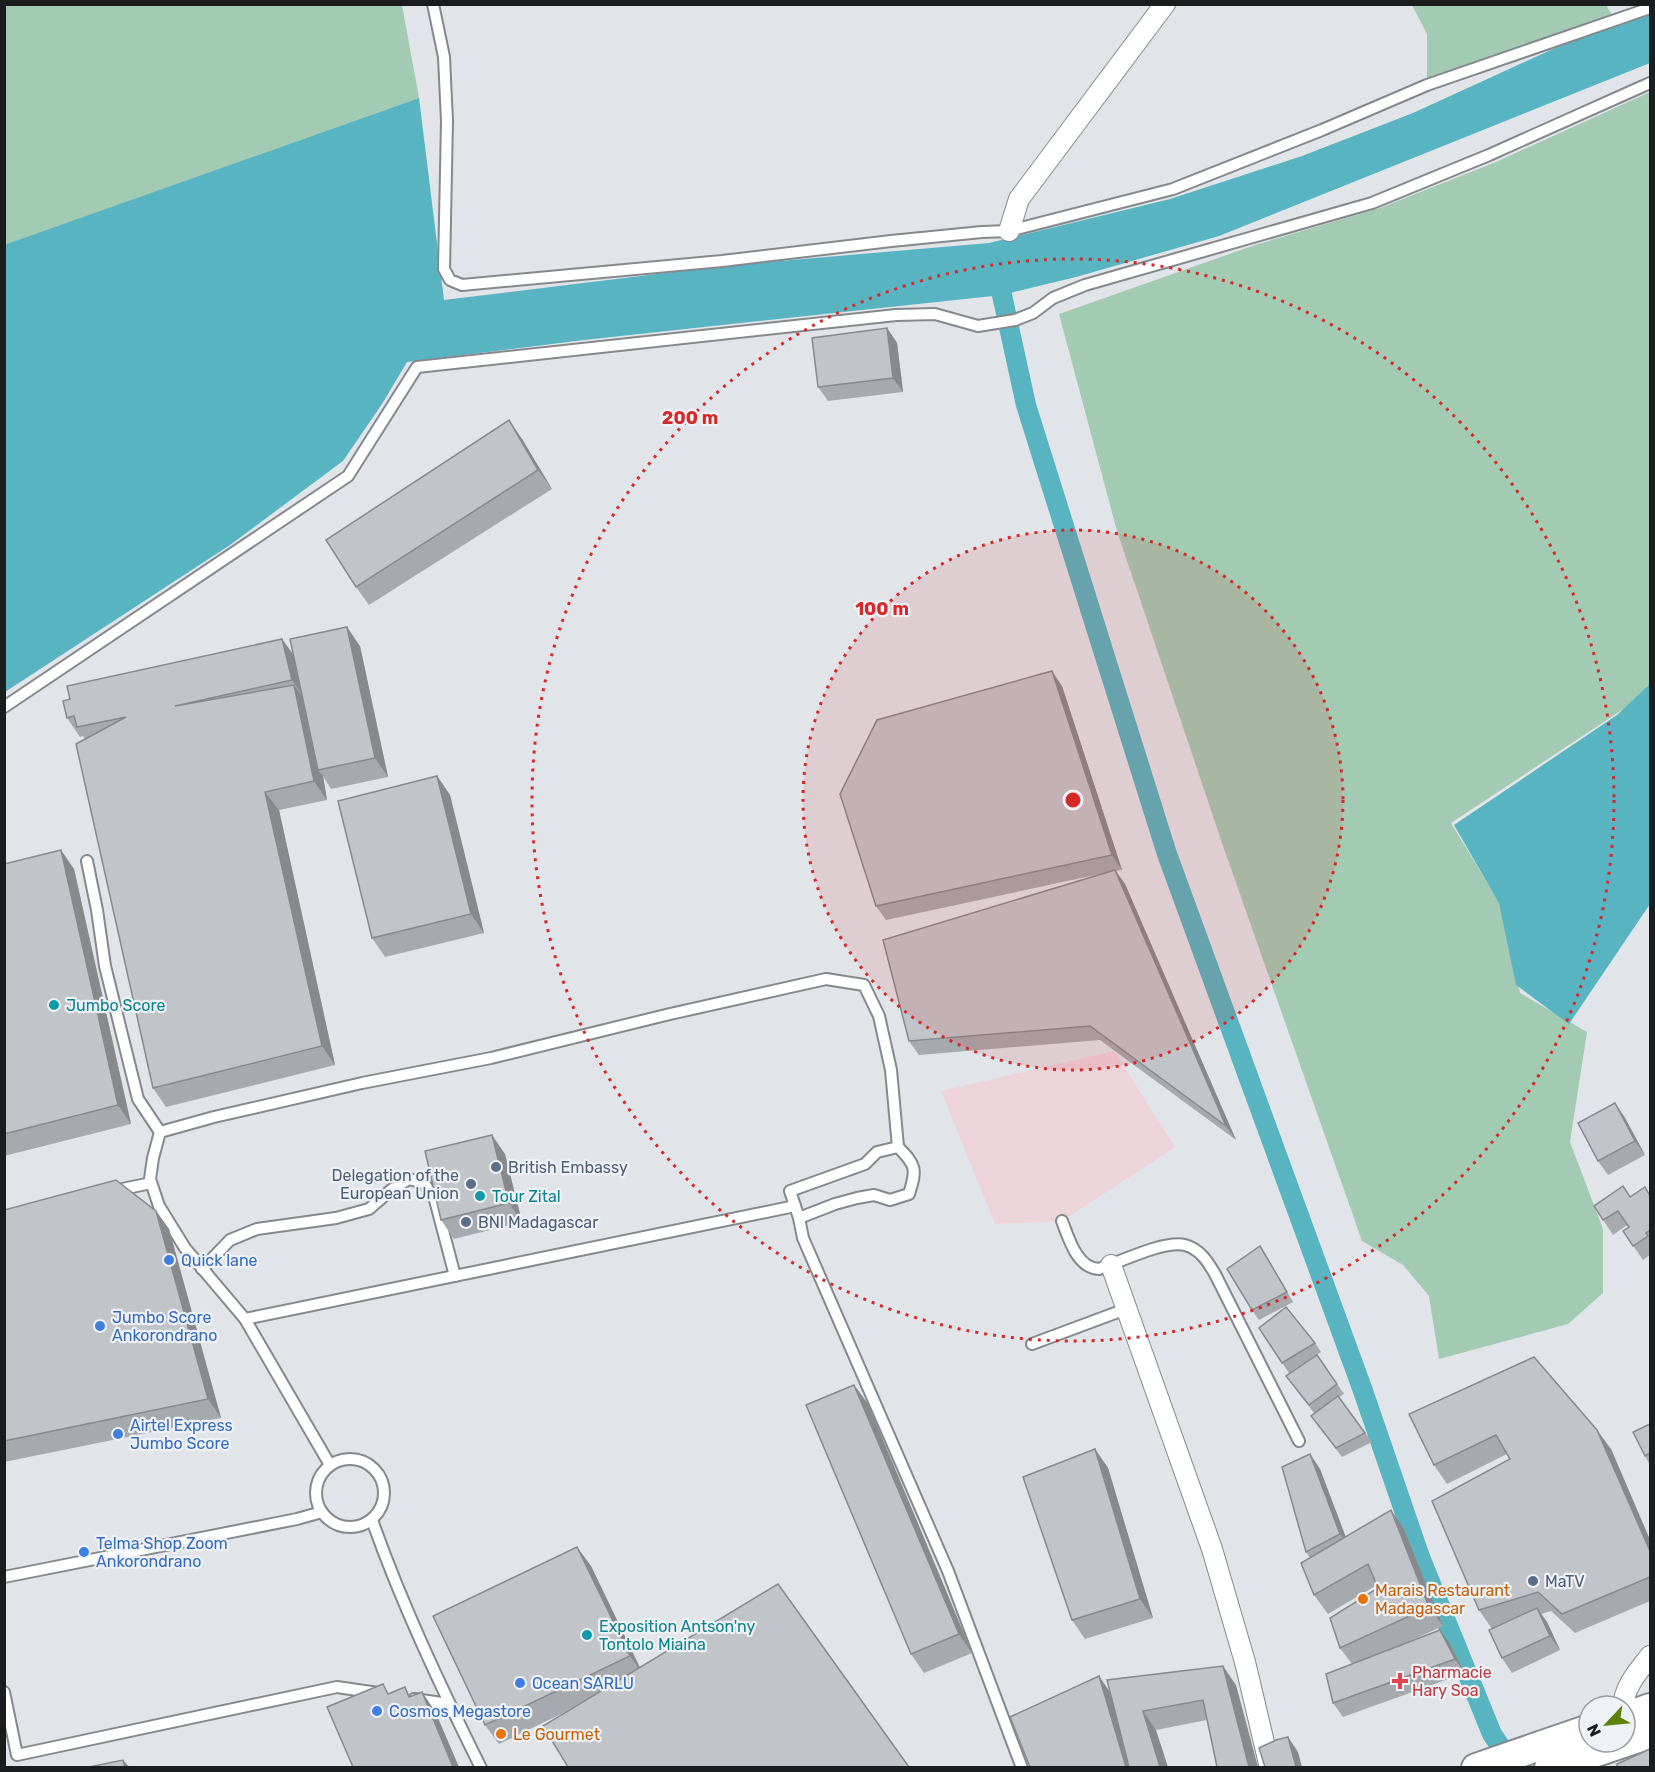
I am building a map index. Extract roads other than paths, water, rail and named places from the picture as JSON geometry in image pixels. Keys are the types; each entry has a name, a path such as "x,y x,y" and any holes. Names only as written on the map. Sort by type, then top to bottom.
{"main road":[{"path":"1496,1761 1577,1733"},
{"path":"1549,1767 1650,1734"}],"street":[{"path":"1009,231 1019,199 1165,4"},
{"path":"1111,1265 1212,1549 1245,1662 1270,1767"},
{"path":"1625,1694 1631,1681 1650,1656"}],"lane":[{"path":"434,4 444,57 447,111 444,269 450,280 462,285 1009,231 1173,189 1322,130 1427,85 1650,8"},
{"path":"4,707 348,476 417,368 896,315 935,314 978,326 1015,320 1033,313 1053,298 1085,285 1371,202 1489,155 1650,82"},
{"path":"87,861 105,966 138,1100 160,1132 150,1179 159,1206 185,1248 245,1319 330,1465"},
{"path":"160,1132 305,1096 491,1058 826,979 864,985 879,1016 891,1070 898,1147 912,1161 914,1178 909,1194 890,1200 874,1196 857,1198 799,1218"},
{"path":"898,1147 878,1152 865,1164 790,1191 803,1238 948,1571 1022,1767"},
{"path":"202,1269 230,1240 257,1229 336,1218 369,1209 391,1190 409,1179 424,1183 435,1200 455,1276"},
{"path":"107,1192 151,1183"},
{"path":"245,1319 795,1206"},
{"path":"1062,1221 1079,1257 1092,1268 1099,1269 1159,1247 1185,1245 1196,1250 1215,1274 1299,1441"},
{"path":"1032,1344 1126,1309"},
{"path":"348,1459 358,1459 374,1468 384,1485 385,1495 379,1513 372,1520 359,1527 345,1527 332,1522 322,1512 317,1502 316,1492 318,1482 330,1465 348,1459"},
{"path":"4,1577 297,1519 322,1512"},
{"path":"372,1520 390,1570 449,1704 481,1767"},
{"path":"4,1692 17,1755 337,1687 449,1704"}],"water":[{"path":"1650,11 1650,63 1219,236 1076,277 1002,295 584,340 407,362 382,404 343,461 230,545 5,692 4,245 419,98 444,300 722,266 989,243 1170,199 1302,156 1413,113 1577,38"},
{"path":"1650,684 1650,904 1569,1024 1516,985 1499,903 1454,825 1617,715"}],"waterway":[{"path":"1002,295 1026,405 1167,854 1362,1388 1420,1557 1492,1734 1513,1765"}],"place":[{"name":"Jumbo Score","path":"54,1005"},
{"name":"British Embassy","path":"496,1167"},
{"name":"Delegation of the European Union","path":"471,1184"},
{"name":"Tour Zital","path":"480,1196"},
{"name":"BNI Madagascar","path":"466,1222"},
{"name":"Quick lane","path":"169,1260"},
{"name":"Jumbo Score Ankorondrano","path":"100,1326"},
{"name":"Airtel Express Jumbo Score","path":"118,1434"},
{"name":"Telma Shop Zoom Ankorondrano","path":"84,1552"},
{"name":"MaTV","path":"1533,1581"},
{"name":"Marais Restaurant Madagascar","path":"1363,1599"},
{"name":"Exposition Antson'ny Tontolo Miaina","path":"587,1635"},
{"name":"Pharmacie Hary Soa","path":"1400,1681"},
{"name":"Ocean SARLU","path":"520,1683"},
{"name":"Cosmos Megastore","path":"377,1711"},
{"name":"Le Gourmet","path":"501,1734"}]}
